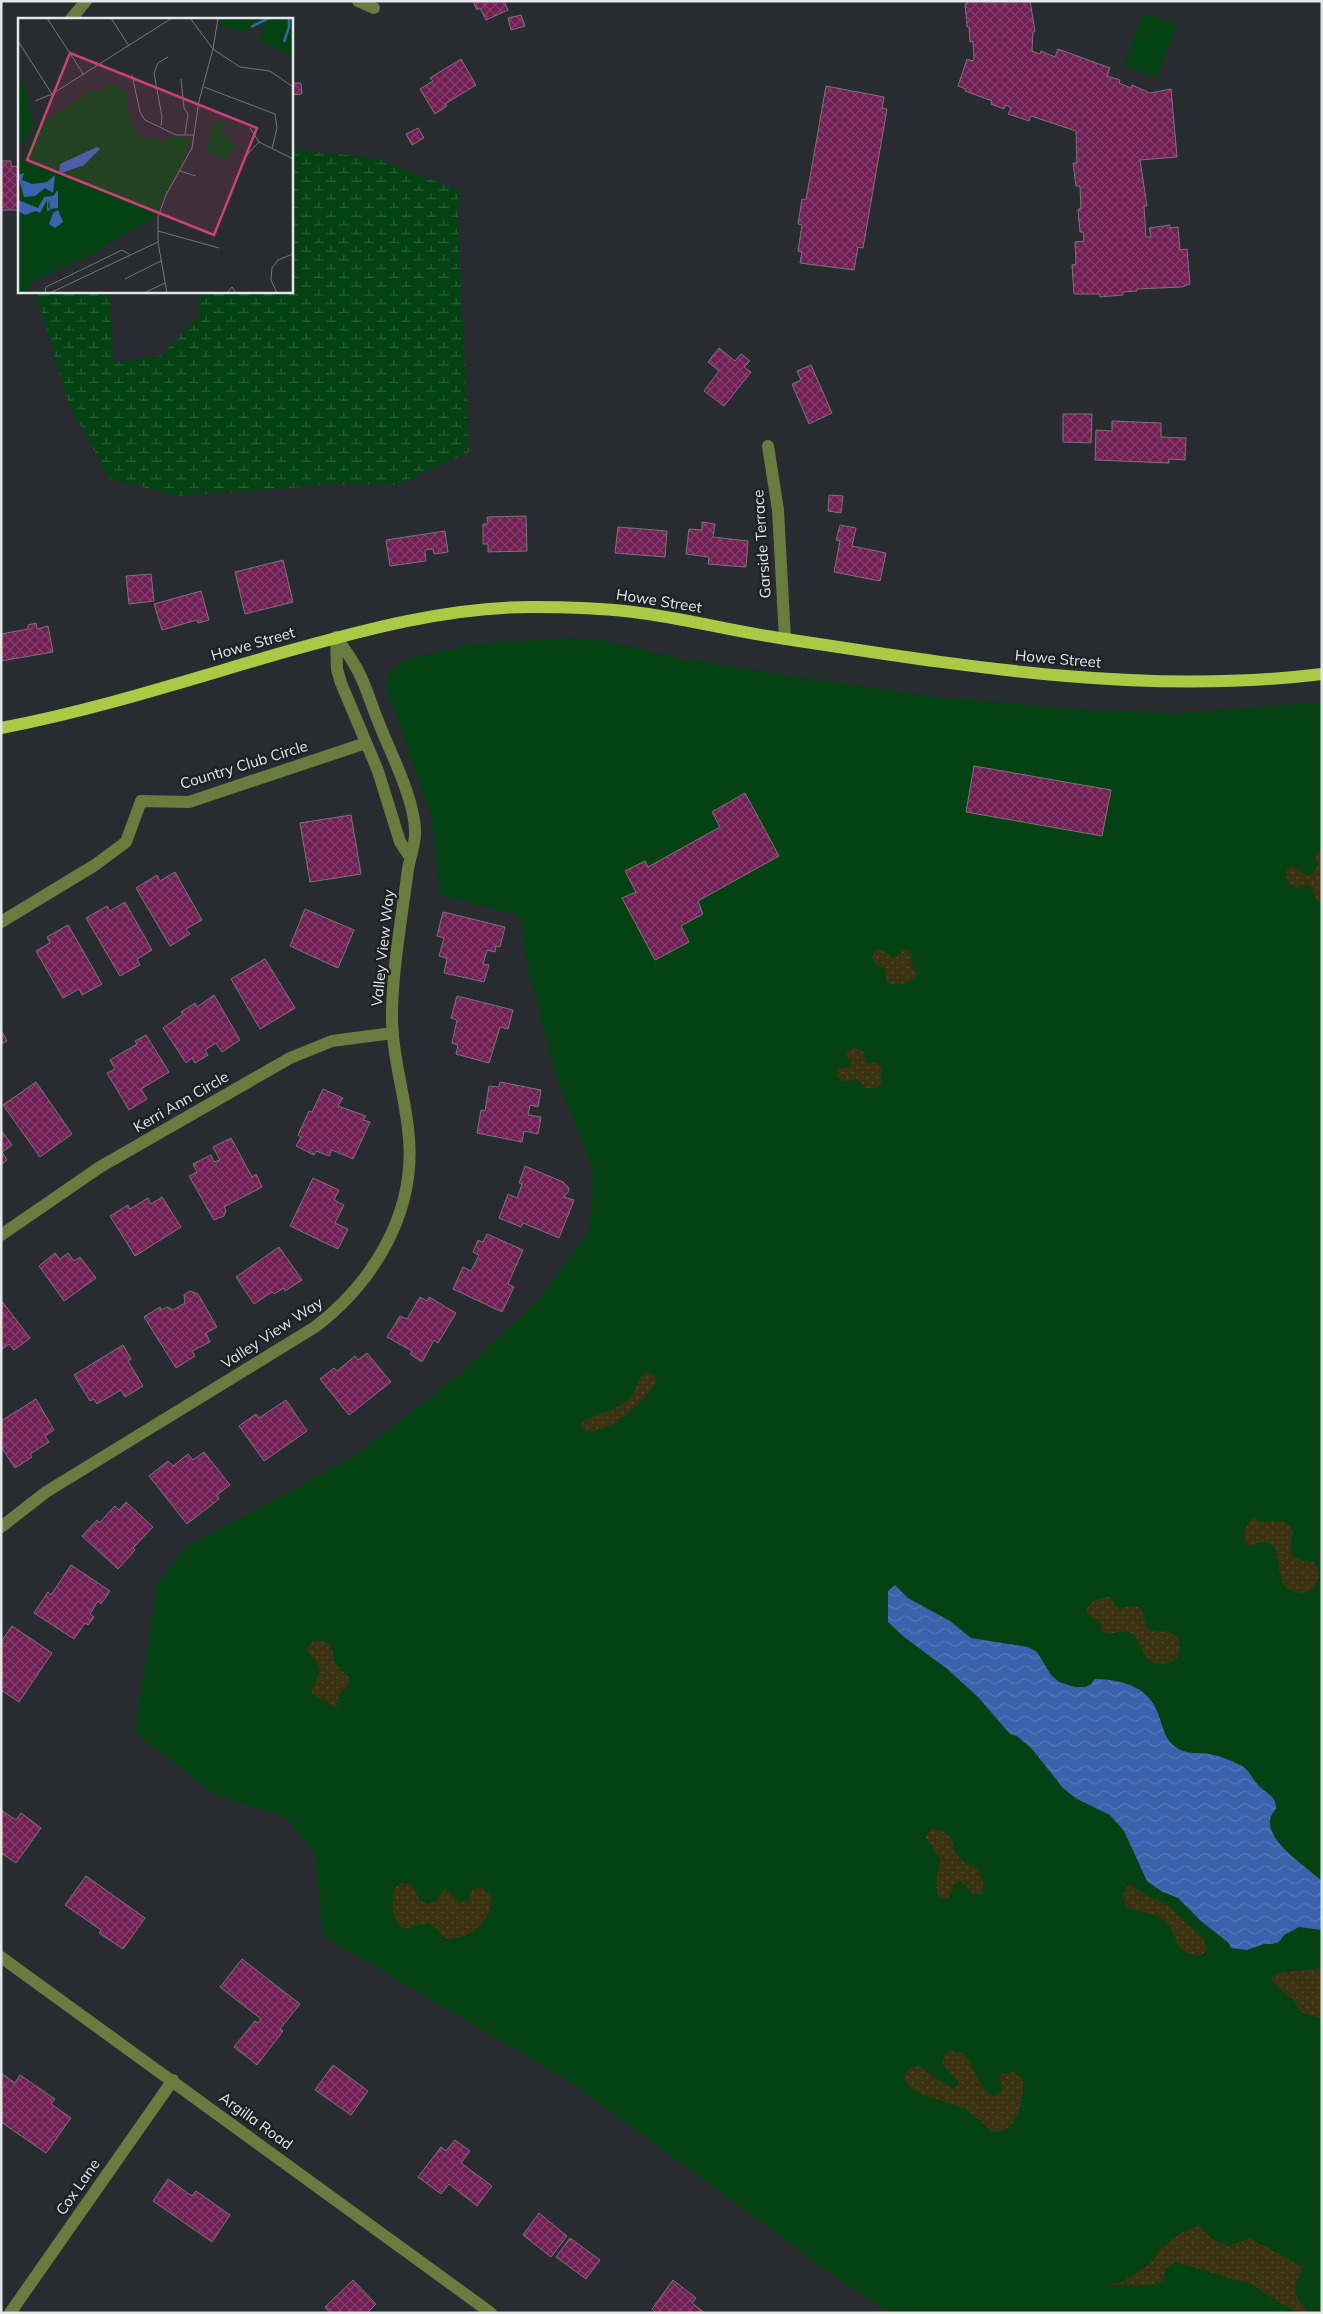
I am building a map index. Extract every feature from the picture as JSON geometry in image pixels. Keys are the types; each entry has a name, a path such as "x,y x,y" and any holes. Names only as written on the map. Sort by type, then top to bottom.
{"main road":[{"name":"Howe Street","path":"1,728 110,704 336,637 453,613 491,608 536,607 635,612 785,639 922,660 1099,680 1236,682 1322,674"}],"street":[{"path":"72,18 86,1"},
{"path":"358,1 374,8"},
{"name":"Garside Terrace","path":"768,446 778,510 785,639"},
{"path":"336,637 341,683 389,802 400,842 410,857"},
{"name":"Valley View Way","path":"1,1527 46,1492 315,1327 343,1304 367,1277 394,1229 407,1177 409,1140 393,1034 392,1001 396,954 410,857 415,836 412,811 404,786 358,671 336,637"},
{"name":"Country Club Circle","path":"1,922 95,865 126,842 141,801 189,802 366,743"},
{"name":"Kerri Ann Circle","path":"1,1236 100,1168 290,1058 332,1041 393,1034"},
{"name":"Argilla Road","path":"1,1957 173,2080 491,2313"},
{"name":"Cox Lane","path":"10,2313 173,2080"}],"green space":[{"path":"1143,12 1177,25 1157,78 1124,66"},
{"path":"292,149 374,158 459,190 458,222 469,452 396,485 340,484 179,496 110,479 69,405 35,292 109,292 114,363 161,356 199,316 201,292 292,292"},
{"path":"570,638 608,641 681,659 927,696 1097,711 1179,713 1322,702 1322,2313 891,2313 842,2282 569,2081 323,1936 315,1853 285,1817 217,1796 135,1733 157,1584 185,1548 356,1455 464,1370 538,1300 590,1230 592,1167 557,1079 526,961 521,916 440,895 431,816 386,687 388,673 407,659 474,644"}],"sand":[{"path":"1322,852 1321,903 1317,901 1310,886 1303,885 1296,888 1289,884 1285,872 1291,866 1306,875 1312,874 1318,866 1315,855"},
{"path":"906,948 912,954 911,964 917,973 915,978 903,984 889,984 886,981 886,969 874,963 872,957 874,952 881,950 894,958"},
{"path":"854,1048 863,1051 867,1064 877,1062 882,1067 881,1084 875,1088 866,1088 858,1080 841,1081 837,1076 837,1068 849,1068 851,1062 845,1052"},
{"path":"649,1372 656,1375 656,1383 651,1391 624,1417 602,1429 584,1430 581,1425 583,1421 621,1405 633,1393 642,1375"},
{"path":"1253,1517 1261,1522 1280,1521 1290,1525 1292,1531 1291,1553 1294,1557 1301,1560 1313,1562 1318,1570 1317,1582 1309,1592 1295,1592 1286,1587 1282,1580 1276,1552 1272,1546 1263,1542 1250,1546 1245,1542 1244,1529"},
{"path":"1110,1597 1115,1606 1120,1609 1129,1606 1140,1608 1149,1630 1174,1634 1180,1646 1177,1658 1166,1664 1155,1663 1146,1657 1137,1638 1133,1634 1129,1632 1103,1632 1099,1621 1087,1614 1086,1610 1093,1601"},
{"path":"315,1641 328,1643 332,1649 334,1662 350,1679 347,1686 339,1694 337,1706 333,1707 311,1691 320,1671 317,1662 307,1651 310,1643"},
{"path":"932,1829 940,1830 949,1835 961,1859 966,1864 976,1868 983,1883 981,1894 974,1894 961,1881 954,1884 951,1895 948,1898 945,1899 938,1896 936,1882 940,1859 926,1838 927,1833"},
{"path":"400,1883 411,1884 420,1900 427,1904 436,1901 445,1889 461,1903 468,1900 472,1889 483,1888 491,1896 491,1905 484,1921 470,1933 461,1937 444,1938 434,1926 428,1923 404,1929 395,1920 393,1905 394,1890"},
{"path":"1130,1884 1144,1894 1170,1907 1205,1940 1207,1949 1201,1956 1185,1952 1178,1944 1170,1927 1162,1918 1125,1906 1122,1894"},
{"path":"1322,1968 1322,2019 1301,2012 1293,2000 1275,1984 1271,1977 1285,1972"},
{"path":"951,2050 963,2053 971,2064 980,2083 994,2097 1002,2092 1001,2074 1014,2072 1022,2078 1023,2095 1021,2104 1014,2121 1008,2128 1001,2132 993,2132 963,2108 927,2096 909,2086 905,2079 906,2072 909,2069 920,2066 944,2084 954,2088 959,2083 944,2066 942,2060 945,2054"},
{"path":"1201,2225 1209,2236 1229,2246 1250,2238 1303,2267 1295,2286 1295,2292 1299,2301 1310,2313 1300,2313 1281,2304 1253,2285 1175,2262 1166,2269 1163,2281 1154,2285 1107,2285 1122,2282 1152,2262 1158,2251 1172,2239"}],"water":[{"path":"895,1585 908,1598 950,1621 971,1638 1028,1647 1037,1652 1051,1675 1059,1682 1075,1687 1085,1687 1095,1679 1117,1681 1135,1687 1150,1699 1156,1708 1166,1735 1177,1748 1189,1752 1218,1756 1245,1768 1276,1804 1276,1809 1270,1818 1271,1828 1276,1838 1294,1858 1322,1881 1322,1930 1299,1927 1284,1935 1279,1942 1264,1944 1247,1950 1231,1948 1229,1943 1202,1922 1178,1898 1161,1891 1147,1881 1124,1831 1110,1815 1077,1799 1063,1788 1032,1749 1017,1736 1010,1734 978,1697 946,1668 904,1637 888,1622 888,1591"}],"building":[{"path":"473,1 504,1 508,10 486,20 480,8 477,10"},
{"path":"967,1 1030,1 1035,31 1033,32 1032,51 1040,54 1041,51 1055,57 1058,49 1110,68 1107,76 1120,80 1119,83 1131,88 1132,85 1150,93 1171,89 1177,157 1140,160 1147,206 1144,206 1146,237 1151,237 1149,228 1170,225 1170,228 1178,227 1180,250 1187,249 1190,284 1182,287 1137,289 1137,291 1123,292 1123,295 1100,297 1100,294 1074,294 1072,265 1076,264 1075,242 1084,241 1083,232 1080,232 1078,209 1081,209 1080,186 1076,186 1073,163 1077,163 1076,131 1031,116 1029,121 1008,114 1011,108 1006,105 1004,109 991,104 992,101 965,91 966,89 958,86 967,59 973,61 974,58 973,41 970,42 969,27 967,27 965,4 967,4"},
{"path":"521,15 525,26 511,30 508,18"},
{"path":"461,59 476,85 445,104 447,106 435,114 420,89 433,81 430,78"},
{"path":"292,83 301,83 302,94 292,95"},
{"path":"826,86 884,97 882,108 887,109 863,248 858,247 854,270 800,263 802,252 798,251 802,225 798,224 802,199 806,200"},
{"path":"418,128 424,138 412,145 406,134"},
{"path":"1,161 11,161 11,166 18,167 18,210 1,210"},
{"path":"719,348 735,361 741,354 750,361 744,367 751,372 724,406 704,391 719,371 708,362"},
{"path":"811,365 832,413 809,424 792,384 801,380 797,371"},
{"path":"1063,414 1092,414 1091,443 1063,442"},
{"path":"1112,421 1161,423 1161,437 1186,438 1185,460 1169,459 1169,463 1095,460 1096,430 1112,431"},
{"path":"829,495 843,496 841,513 828,511"},
{"path":"526,516 527,551 488,552 488,544 483,544 483,524 488,524 487,517"},
{"path":"702,522 715,524 713,537 748,541 746,567 708,564 709,557 686,554 689,529 702,530"},
{"path":"840,525 856,528 852,546 886,553 880,581 834,572 840,541 836,540"},
{"path":"618,527 667,531 665,557 615,553"},
{"path":"445,531 448,552 434,554 433,549 425,550 426,561 390,566 386,540"},
{"path":"283,560 293,602 245,614 235,572"},
{"path":"151,574 154,601 129,604 126,576"},
{"path":"201,591 209,620 198,623 197,620 162,630 154,604"},
{"path":"36,623 37,629 48,626 53,652 1,661 1,634 28,629 28,625"},
{"path":"974,766 1111,790 1102,836 966,812"},
{"path":"745,793 779,856 698,901 703,914 681,926 689,942 655,960 622,898 636,892 625,871 645,861 648,867 720,827 712,812"},
{"path":"351,815 361,874 310,882 300,823"},
{"path":"175,872 202,920 186,929 190,934 170,946 136,888 157,875 160,881"},
{"path":"125,902 152,950 137,959 140,965 120,976 86,918 107,906 110,911"},
{"path":"305,909 354,930 338,968 290,946"},
{"path":"443,912 505,927 500,947 496,946 495,952 487,950 483,964 489,965 484,982 444,973 447,958 439,956 444,938 437,936"},
{"path":"68,925 102,984 82,995 79,989 63,998 36,951 50,943 47,937"},
{"path":"265,959 295,1008 260,1029 231,979"},
{"path":"214,995 240,1040 222,1052 216,1043 205,1050 208,1055 195,1063 192,1058 186,1063 163,1028 183,1014 181,1012 195,1003 197,1007"},
{"path":"457,996 513,1010 508,1029 500,1027 489,1063 456,1054 458,1045 452,1043 457,1020 451,1018"},
{"path":"1,1030 7,1041 1,1044"},
{"path":"146,1035 169,1072 141,1089 147,1099 129,1110 107,1073 115,1069 110,1060 137,1044 135,1041"},
{"path":"36,1082 72,1134 40,1157 3,1105"},
{"path":"500,1082 541,1090 538,1107 530,1105 528,1115 541,1117 538,1134 524,1131 522,1142 477,1133 481,1110 485,1111 489,1086 499,1087"},
{"path":"323,1089 343,1098 338,1106 366,1116 363,1120 370,1122 353,1159 332,1150 329,1156 316,1151 314,1155 296,1146 301,1137 298,1135 309,1111 312,1112"},
{"path":"1,1130 12,1145 2,1152 7,1160 1,1165"},
{"path":"231,1138 252,1177 256,1174 262,1187 224,1207 226,1210 224,1216 214,1220 189,1176 197,1172 193,1164 211,1155 214,1162 220,1160 213,1147"},
{"path":"525,1166 563,1182 568,1187 569,1191 564,1197 574,1200 559,1238 523,1223 521,1227 499,1218 508,1194 517,1198 522,1184 519,1183"},
{"path":"313,1178 339,1190 334,1200 344,1205 335,1223 348,1229 338,1249 290,1226"},
{"path":"162,1197 181,1227 135,1256 110,1216 128,1205 130,1209 148,1198 151,1204"},
{"path":"487,1234 523,1250 508,1284 514,1287 502,1312 453,1289 463,1267 471,1271 479,1255 473,1252 478,1240 483,1242"},
{"path":"279,1247 302,1280 285,1291 284,1288 274,1294 272,1292 254,1304 236,1277"},
{"path":"55,1253 60,1259 68,1253 74,1261 80,1257 96,1278 64,1301 39,1266"},
{"path":"190,1291 198,1294 217,1327 206,1333 210,1342 192,1351 195,1356 176,1368 144,1317 160,1307 161,1310 167,1307 173,1310 185,1303 184,1295"},
{"path":"420,1297 427,1301 429,1297 456,1313 438,1343 434,1340 422,1362 410,1354 412,1351 387,1337 400,1316 407,1319"},
{"path":"1,1300 30,1338 14,1350 9,1344 1,1350"},
{"path":"123,1345 131,1359 128,1361 143,1386 125,1397 121,1390 97,1404 94,1399 90,1401 74,1375"},
{"path":"367,1353 391,1382 349,1415 320,1379 334,1368 337,1371 355,1356 358,1360"},
{"path":"36,1399 54,1430 45,1436 49,1442 30,1454 32,1457 15,1468 1,1447 1,1421"},
{"path":"286,1400 307,1431 264,1461 239,1426 256,1414 259,1418"},
{"path":"204,1452 230,1485 217,1495 219,1499 187,1524 149,1476 168,1461 173,1466 188,1454 193,1460"},
{"path":"126,1502 153,1527 133,1548 135,1550 118,1569 82,1536 97,1520 99,1523 115,1506 119,1510"},
{"path":"71,1565 110,1591 101,1604 98,1601 90,1614 94,1617 88,1625 85,1623 74,1639 34,1613 48,1592 51,1595"},
{"path":"12,1626 52,1653 19,1702 1,1690 1,1642"},
{"path":"1,1810 16,1820 21,1813 41,1828 16,1863 1,1853"},
{"path":"86,1876 145,1918 123,1949 99,1933 101,1930 65,1905"},
{"path":"242,1959 300,2004 280,2029 283,2031 257,2065 234,2047 255,2021 258,2023 261,2019 220,1987"},
{"path":"333,2065 368,2091 351,2115 315,2090"},
{"path":"1,2073 15,2083 20,2075 55,2099 51,2104 71,2118 46,2153 1,2122"},
{"path":"455,2140 470,2151 461,2163 492,2186 477,2206 449,2184 441,2194 418,2177 441,2147 446,2151"},
{"path":"168,2179 192,2196 196,2191 230,2215 212,2242 153,2201"},
{"path":"539,2213 567,2236 551,2257 523,2235"},
{"path":"570,2238 600,2260 586,2279 556,2257"},
{"path":"353,2280 376,2304 367,2313 330,2313 325,2307"},
{"path":"673,2280 696,2298 692,2303 705,2313 656,2313 652,2309"}]}
